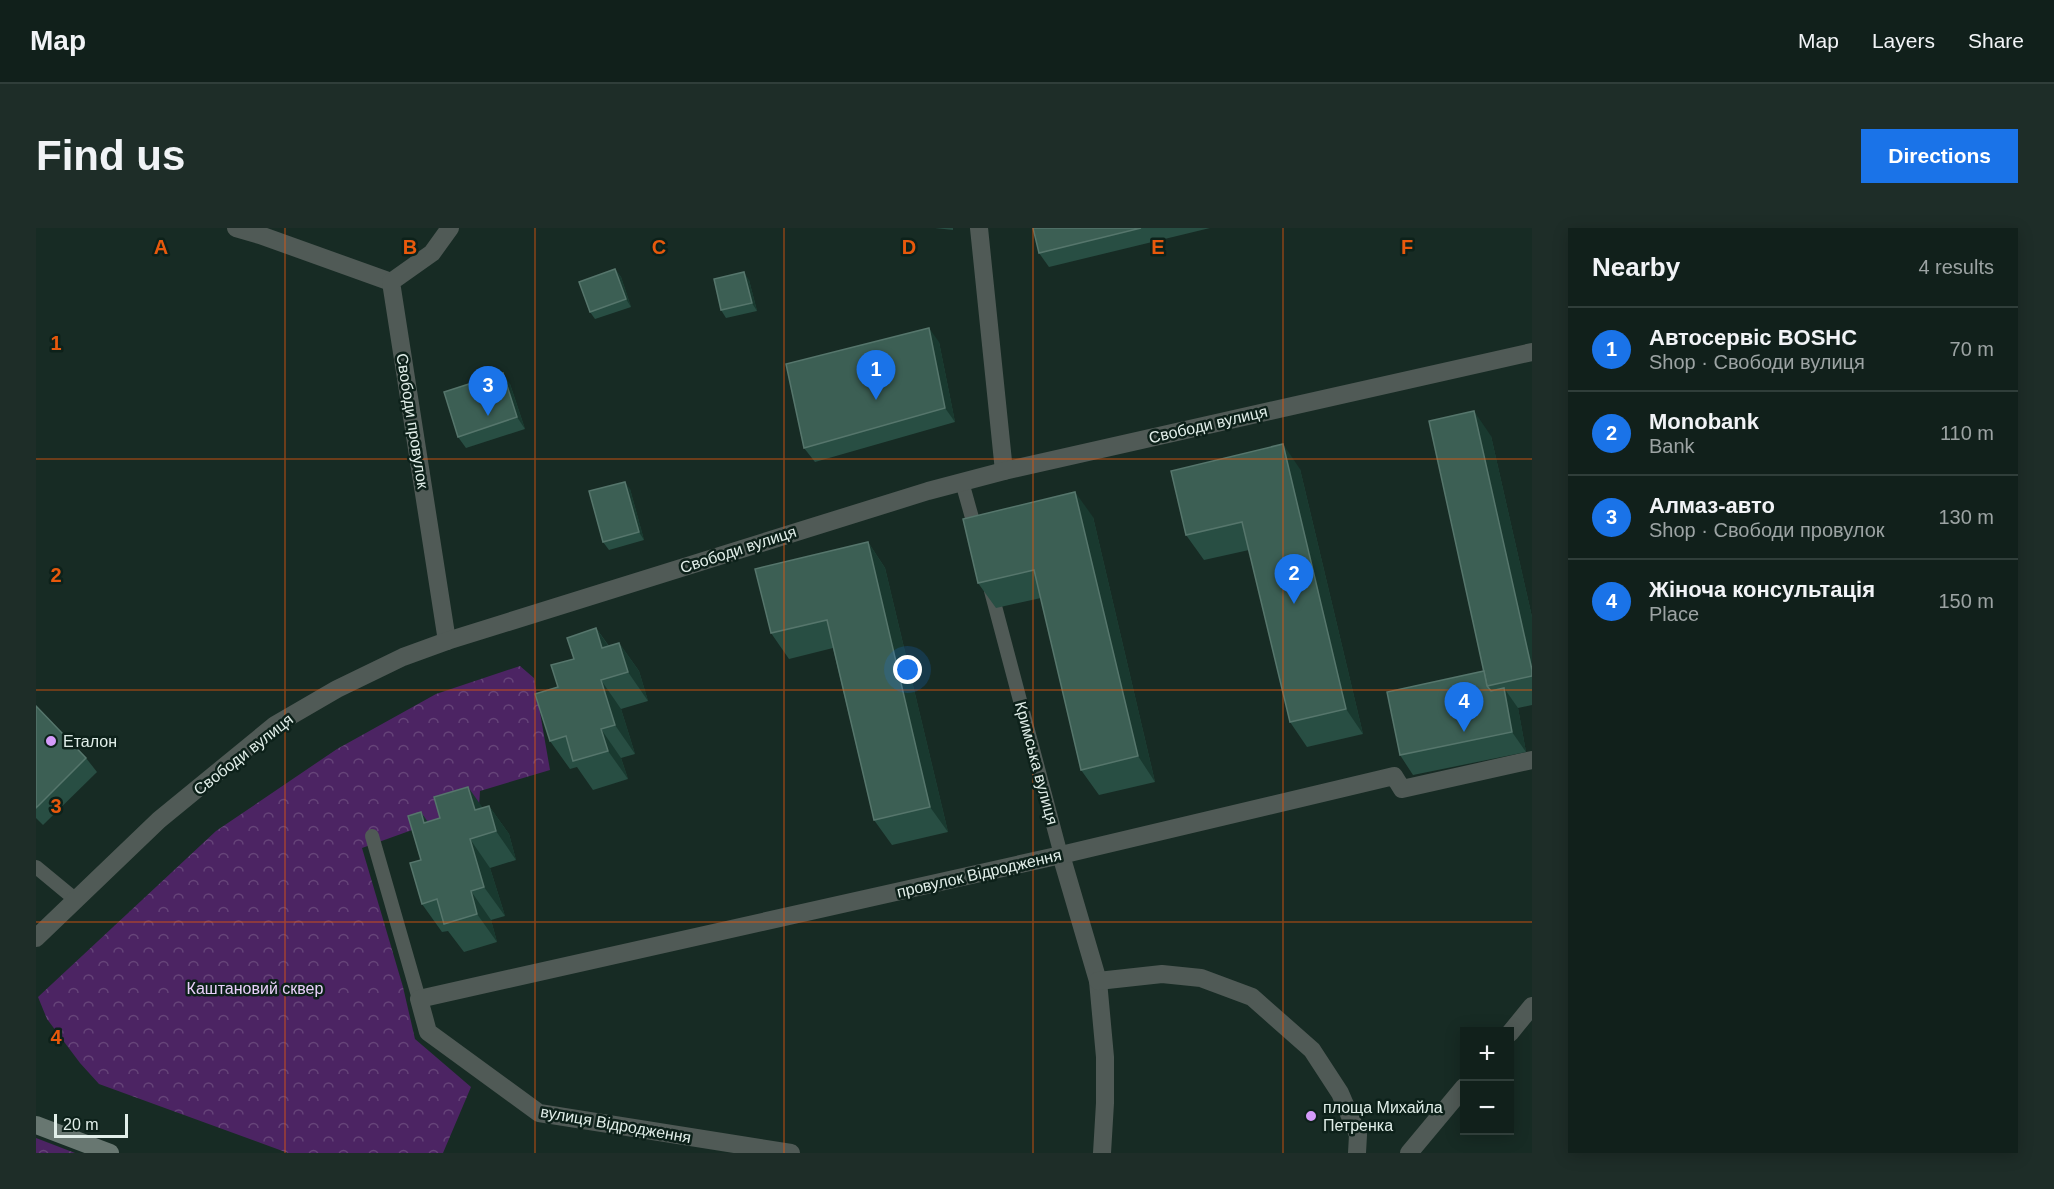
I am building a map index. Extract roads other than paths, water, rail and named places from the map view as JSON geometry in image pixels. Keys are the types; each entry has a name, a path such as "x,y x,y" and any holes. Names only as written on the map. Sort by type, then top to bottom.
{"main road":[{"path":"36,1125 110,1153"}],"street":[{"path":"236,228 261,231 391,282 432,253 450,228"},
{"path":"979,228 1004,471"},
{"name":"Свободи провулок","path":"391,282 447,641"},
{"name":"Свободи вулиця","path":"36,939 159,820 275,725 337,689 403,657 823,522 962,482 1532,352"},
{"name":"провулок Відродження","path":"418,999 1061,855 1394,776 1402,789 1532,760"},
{"name":"Кримська вулиця","path":"1061,855 1098,981 1105,1057 1105,1103 1101,1153"},
{"path":"1098,981 1162,974 1201,978 1252,997 1312,1050 1340,1093 1358,1135 1357,1153"},
{"name":"вулиця Відродження","path":"418,999 428,1032 539,1113 791,1153"},
{"path":"1514,1027 1532,1006"},
{"path":"1409,1153 1460,1092"}],"lane":[{"path":"962,482 980,550"},
{"name":"Кримська вулиця","path":"986,572 1061,855"},
{"path":"372,836 418,999"},
{"path":"36,867 76,900"}],"place":[{"name":"Автосервіс BOSHC","path":"876,400"},
{"name":"Алмаз-авто","path":"488,416"},
{"name":"Monobank","path":"1294,604"},
{"name":"Жіноча консультація","path":"1464,732"},
{"name":"Еталон","path":"51,741"},
{"name":"площа Михайла Петренка","path":"1311,1116"}],"park label":[{"name":"Каштановий сквер","path":"255,988"}]}
